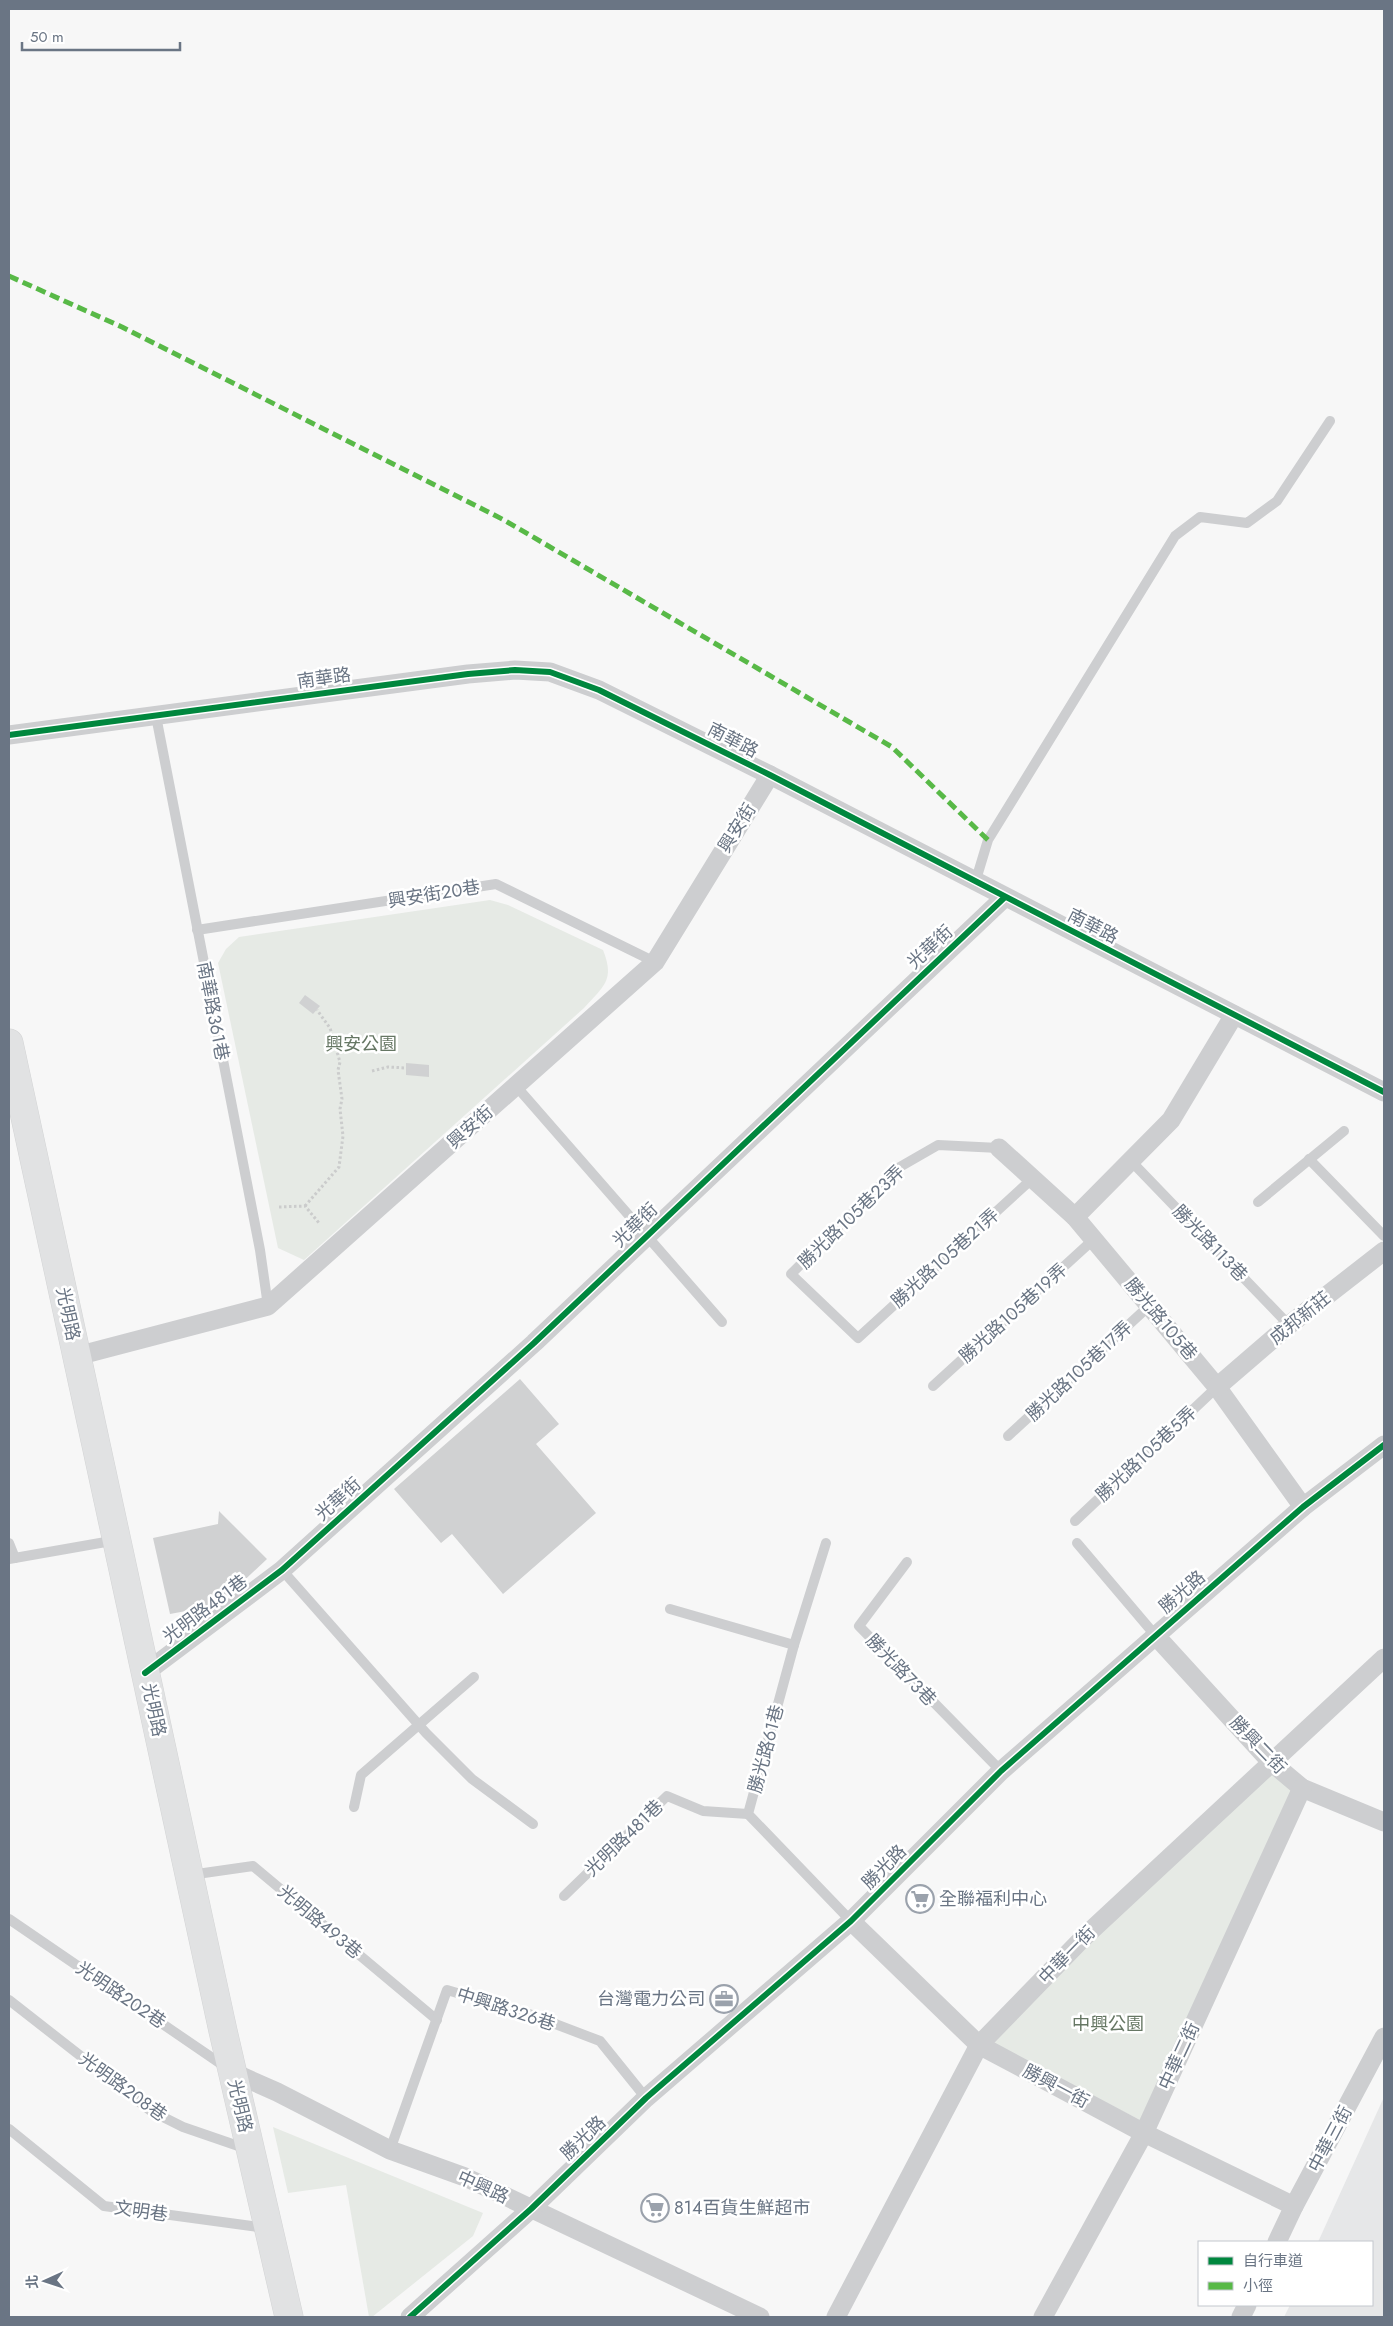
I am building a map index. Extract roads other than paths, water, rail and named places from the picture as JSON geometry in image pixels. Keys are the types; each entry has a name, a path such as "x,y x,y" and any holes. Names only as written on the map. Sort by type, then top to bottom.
{"main road":[{"name":"光明路","path":"9,1043 232,2072 289,2317"}],"street":[{"name":"南華路","path":"9,735 468,674 515,670 550,672 599,690 770,775 1004,898 1384,1092"},
{"name":"興安街","path":"77,1356 268,1306 655,962 770,775"},
{"name":"光華街","path":"282,1570 534,1343 1004,898"},
{"path":"1076,1217 1171,1120 1234,1015"},
{"name":"勝光路105巷","path":"999,1148 1076,1217 1217,1387 1303,1507"},
{"name":"成邦新莊","path":"1217,1387 1289,1325 1384,1251"},
{"name":"勝光路","path":"410,2317 531,2208 646,2098 851,1921 1001,1771 1303,1507 1384,1445"},
{"name":"光明路481巷","path":"146,1672 282,1570"},
{"name":"勝興二街","path":"1155,1635 1271,1762 1302,1788 1384,1822"},
{"name":"中華一街","path":"836,2317 979,2045 1082,1938 1384,1658"},
{"name":"中華二街","path":"1043,2317 1144,2133 1302,1788"},
{"name":"勝興一街","path":"851,1921 979,2045 1144,2133 1294,2206"},
{"name":"中華三街","path":"1277,2241 1294,2206 1384,2037"},
{"name":"中興路","path":"232,2072 277,2092 390,2150 465,2177 760,2317"}],"lane":[{"path":"975,883 988,840 1175,536 1200,517 1247,523 1277,500 1330,421"},
{"name":"南華路361巷","path":"156,716 260,1250 268,1306"},
{"name":"興安街20巷","path":"197,930 496,884 655,962"},
{"path":"516,1086 722,1322"},
{"path":"1258,1202 1344,1131"},
{"name":"勝光路105巷23弄","path":"858,1338 791,1274 898,1168 938,1145 999,1148"},
{"path":"1309,1159 1384,1236"},
{"name":"勝光路113巷","path":"1130,1160 1289,1325"},
{"name":"勝光路105巷21弄","path":"858,1338 1033,1178"},
{"name":"勝光路105巷19弄","path":"933,1386 1094,1239"},
{"name":"勝光路105巷17弄","path":"1008,1436 1150,1306"},
{"name":"勝光路105巷5弄","path":"1075,1521 1217,1387"},
{"path":"9,1543 12,1559 118,1540"},
{"name":"勝光路61巷","path":"826,1543 794,1645 748,1814 851,1921"},
{"path":"1077,1544 1155,1635"},
{"name":"勝光路73巷","path":"908,1562 858,1626 1001,1771"},
{"path":"282,1570 419,1724 472,1779 533,1824"},
{"path":"670,1609 794,1645"},
{"path":"354,1806 361,1775 474,1677"},
{"name":"光明路481巷","path":"564,1896 667,1796 703,1811 748,1814"},
{"name":"光明路493巷","path":"189,1875 252,1866 437,2020"},
{"name":"光明路202巷","path":"9,1919 232,2072"},
{"name":"中興路326巷","path":"390,2150 447,1990 529,2014 600,2042 646,2098"},
{"name":"光明路208巷","path":"9,2000 151,2111 182,2127 251,2150"},
{"name":"文明巷","path":"9,2128 104,2206 269,2228"}],"place":[{"name":"全聯福利中心","path":"920,1899"},
{"name":"台灣電力公司","path":"724,1999"},
{"name":"814百貨生鮮超市","path":"655,2208"}],"park label":[{"name":"興安公園","path":"361,1044"},
{"name":"中興公園","path":"1108,2024"}]}
